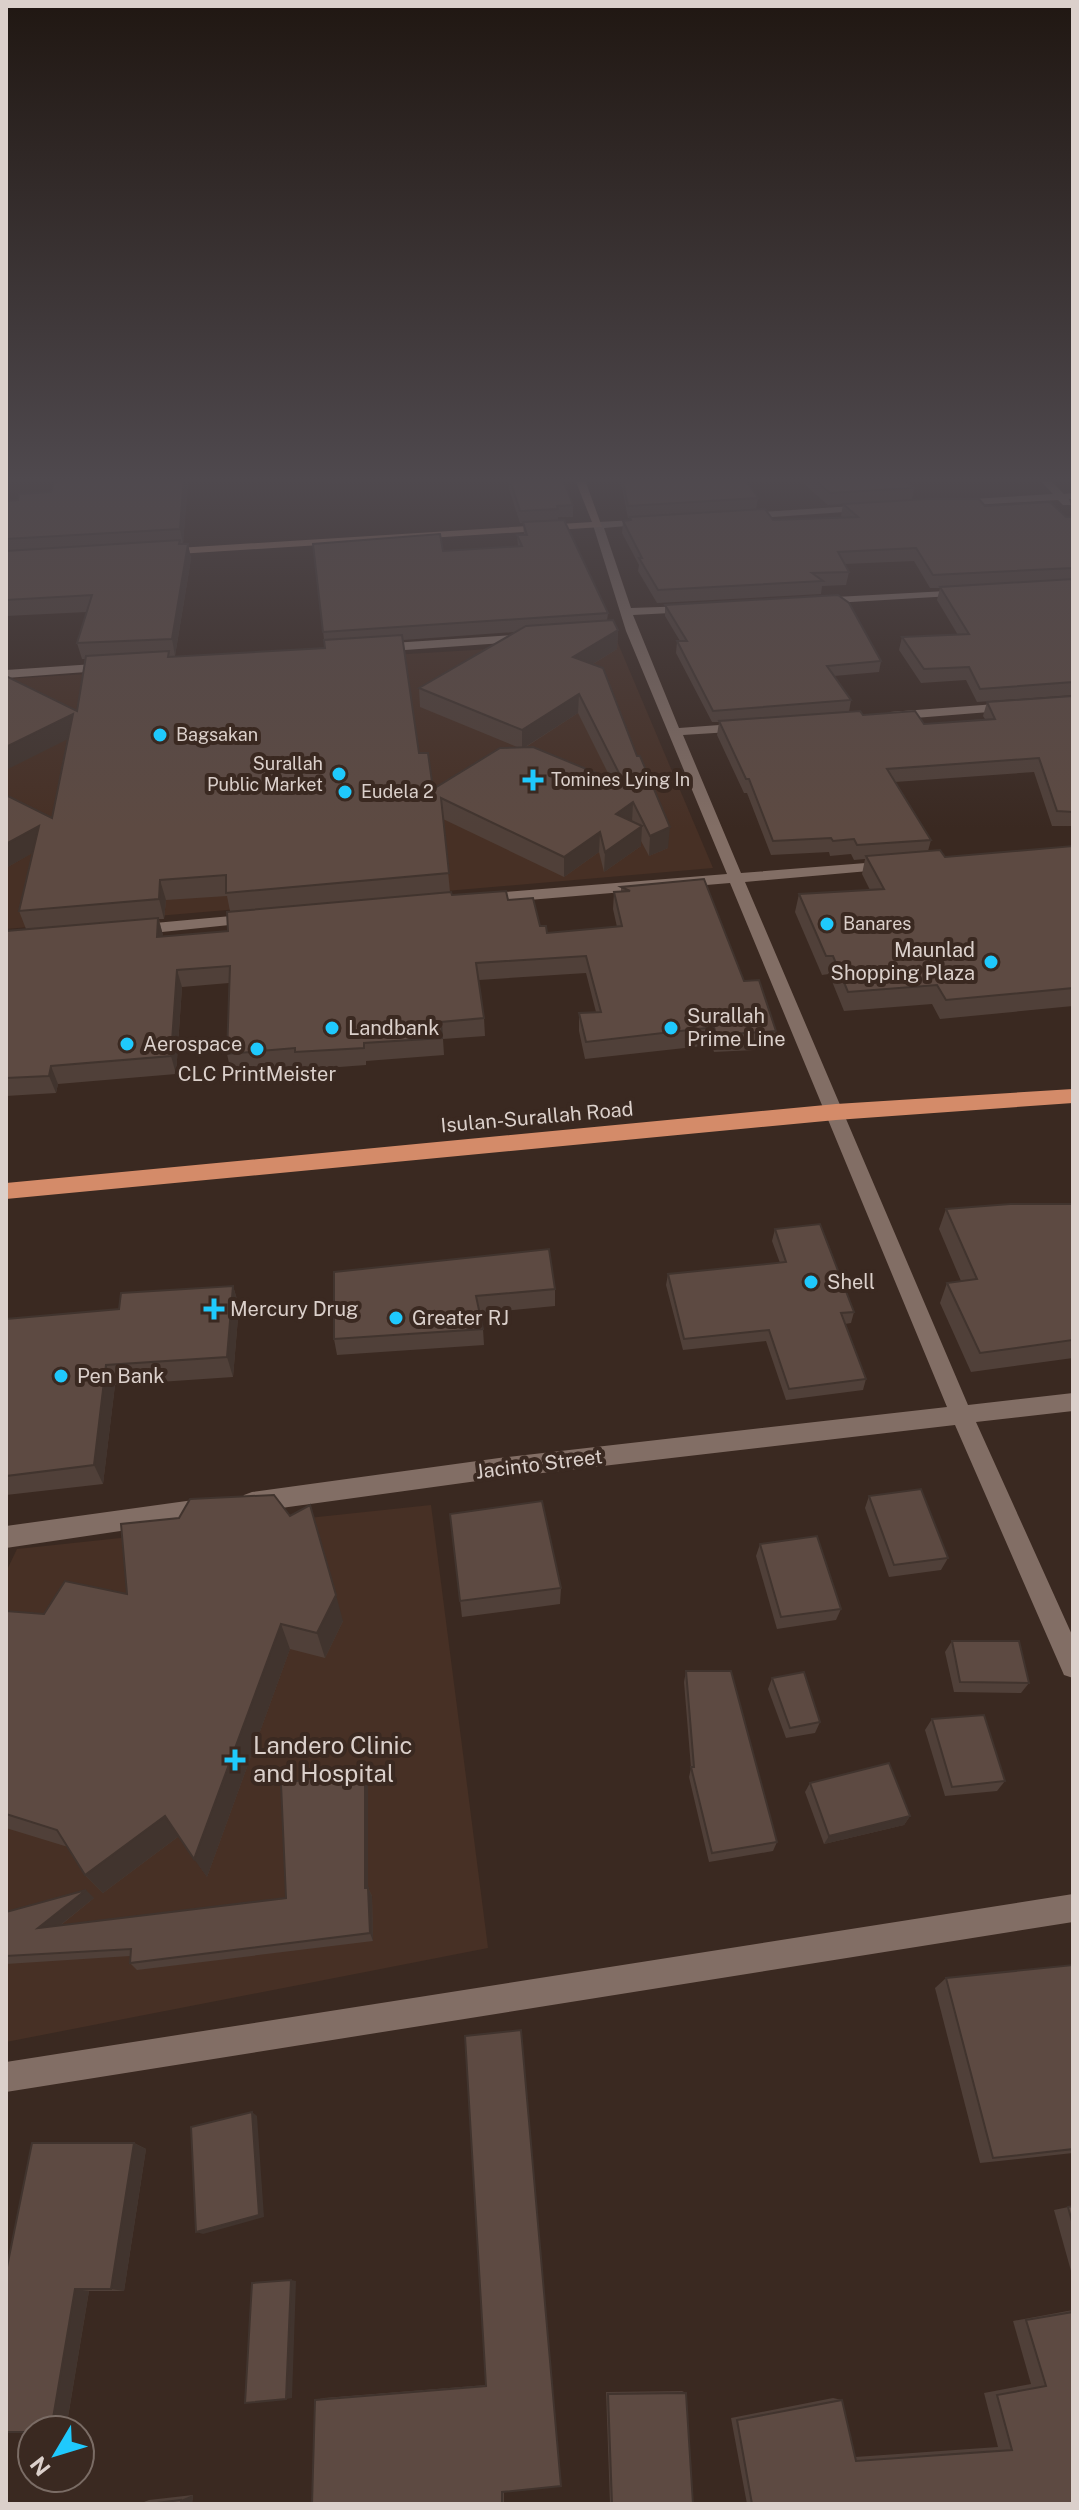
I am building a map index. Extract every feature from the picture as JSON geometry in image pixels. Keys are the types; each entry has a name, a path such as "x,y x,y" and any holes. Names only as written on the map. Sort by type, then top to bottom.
{"highway":[{"name":"Isulan-Surallah Road","path":"6,1191 836,1112 1073,1096"}],"street":[{"path":"619,594 632,631 961,1414 1073,1666"},
{"path":"811,602 944,594"},
{"path":"625,612 703,608"},
{"path":"616,632 632,631"},
{"path":"366,649 538,637"},
{"path":"6,674 116,666"},
{"path":"882,717 1025,706"},
{"path":"675,732 755,726"},
{"path":"466,900 905,864"},
{"path":"117,932 276,917"},
{"name":"Jacinto Street","path":"6,1537 499,1468 1073,1402"},
{"path":"6,2077 1073,1908"}],"shaded area":[{"name":"Surallah Public Market","path":"617,641 713,868 6,929 6,679"},
{"name":"Landero Clinic and Hospital","path":"431,1505 488,1948 6,2042 6,1572 17,1549"}],"building":[{"path":"6,594 180,594 172,639 77,643 92,595 6,600"},
{"path":"319,594 599,594 608,613 323,632"},
{"path":"944,594 1073,594 1073,682 980,689 969,667 924,669 902,637 969,634"},
{"path":"838,595 849,603 881,661 827,666 851,700 713,711 677,641 687,641 665,605"},
{"name":"Surallah Public Market","path":"613,620 618,630 573,657 603,668 637,756 640,756 670,827 650,836 633,802 616,814 642,826 605,852 600,832 564,857 441,798 449,873 226,893 226,875 160,880 159,899 19,911 39,826 6,844 6,795 52,818 73,714 6,747 6,676 77,711 86,656 169,651 168,657 325,648 324,640 402,635 419,753 428,753 433,789 500,748 533,747 625,785 579,694 522,730 419,688 526,626"},
{"path":"1073,696 1073,812 1057,811 1039,758 887,769 931,840 857,845 854,839 773,841 749,779 746,779 719,721 860,711 863,715 915,711 924,724 995,719 987,702"},
{"name":"Maunlad Shopping Plaza","path":"1073,846 1073,988 946,1000 937,985 848,992 833,956 826,956 799,894 884,889 866,856 940,850 945,857"},
{"path":"704,879 744,981 759,980 776,1031 716,1035 714,1027 586,1042 579,1013 601,1012 586,956 476,963 484,1018 441,1022 442,1038 364,1043 364,1048 295,1052 295,1048 227,1054 230,966 177,970 171,1056 51,1066 49,1076 6,1078 6,931 158,918 157,937 228,931 227,912 451,892 452,895 506,891 508,900 533,898 540,926 546,926 547,933 622,926 614,892 630,891 621,887"},
{"path":"1010,1204 1073,1204 1073,1340 980,1353 947,1283 977,1279 946,1209"},
{"path":"820,1224 854,1312 841,1313 866,1379 789,1389 769,1330 684,1339 668,1274 786,1262 775,1229"},
{"path":"549,1249 555,1289 476,1296 483,1329 334,1339 334,1272"},
{"path":"233,1286 227,1357 106,1365 94,1465 6,1476 6,1319 119,1309 121,1293"},
{"path":"921,1489 948,1558 894,1565 869,1496"},
{"path":"274,1495 290,1516 310,1505 336,1595 317,1633 281,1624 194,1859 165,1816 85,1875 57,1830 6,1814 6,1611 44,1614 65,1581 127,1594 121,1524 179,1518 190,1499"},
{"path":"542,1501 561,1588 460,1601 450,1514"},
{"path":"817,1536 841,1609 781,1617 760,1544"},
{"path":"952,1641 1019,1641 1029,1683 960,1682"},
{"path":"686,1671 731,1671 777,1842 712,1853 691,1767 694,1767"},
{"path":"804,1672 820,1722 790,1728 772,1678"},
{"path":"984,1715 1005,1781 952,1787 932,1719"},
{"path":"889,1763 910,1816 829,1836 810,1783"},
{"path":"365,1768 365,1888 368,1888 370,1933 130,1963 131,1949 6,1956 6,1912 86,1890 38,1928 286,1898 281,1784"},
{"path":"1073,1965 1073,2149 993,2158 946,1978"},
{"path":"521,2030 561,2486 502,2492 502,2504 312,2504 315,2400 486,2386 465,2036"},
{"path":"252,2112 259,2215 196,2232 191,2127"},
{"path":"32,2143 134,2143 111,2289 75,2289 54,2414 16,2414 16,2432 6,2432 6,2272"},
{"path":"1073,2206 1073,2225 1068,2207"},
{"path":"291,2280 286,2399 245,2403 252,2283"},
{"path":"1073,2312 1073,2504 752,2504 737,2420 842,2400 856,2461 1012,2450 997,2395 1046,2386 1026,2320"},
{"path":"686,2393 693,2504 612,2504 608,2394"},
{"path":"181,2500 181,2504 149,2504"}],"place":[{"name":"Bagsakan","path":"160,735"},
{"name":"Surallah Public Market","path":"339,774"},
{"name":"Tomines Lying In","path":"533,780"},
{"name":"Eudela 2","path":"345,792"},
{"name":"Banares","path":"827,924"},
{"name":"Maunlad Shopping Plaza","path":"991,962"},
{"name":"Landbank","path":"332,1028"},
{"name":"Surallah Prime Line","path":"671,1028"},
{"name":"Aerospace","path":"127,1044"},
{"name":"CLC PrintMeister","path":"257,1049"},
{"name":"Shell","path":"811,1282"},
{"name":"Mercury Drug","path":"214,1309"},
{"name":"Greater RJ","path":"396,1318"},
{"name":"Pen Bank","path":"61,1376"},
{"name":"Landero Clinic and Hospital","path":"235,1760"}]}
